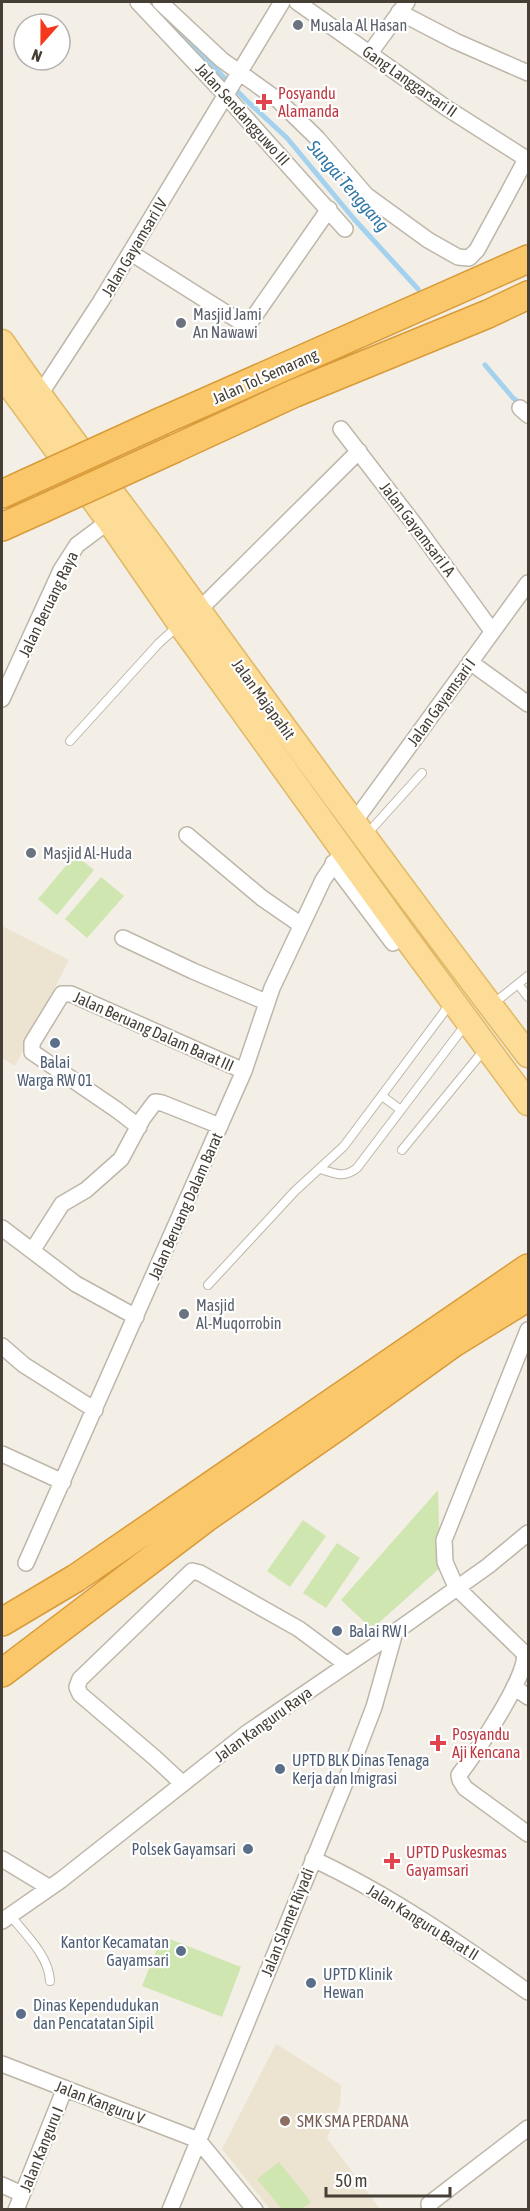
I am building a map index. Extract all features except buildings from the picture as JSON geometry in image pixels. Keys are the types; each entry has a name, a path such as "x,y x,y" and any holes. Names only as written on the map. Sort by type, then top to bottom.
{"highway":[{"name":"Jalan Tol Semarang","path":"2,494 528,259"},
{"name":"Jalan Tol Semarang","path":"2,527 295,393 488,314 528,295"},
{"path":"5,1621 76,1578 528,1268"},
{"path":"2,1673 206,1518 452,1344 528,1298"},
{"path":"2,1681 29,1653"}],"main road":[{"name":"Jalan Majapahit","path":"2,342 189,617 338,856 404,935 528,1103"},
{"name":"Jalan Majapahit","path":"4,383 109,521 359,829 528,1055"}],"street":[{"name":"Jalan Sendangguwo III","path":"138,2 230,84 345,229"},
{"path":"160,2 222,60 230,84"},
{"name":"Jalan Gayamsari IV","path":"39,396 131,252 230,84 282,2"},
{"name":"Gang Langgarsari II","path":"230,84 251,78 278,99 317,138 366,195 428,240 458,257 469,258 477,250 525,159 445,107 297,2"},
{"path":"370,53 403,7 455,41 528,73"},
{"path":"131,252 242,323 247,323 329,209"},
{"name":"Jalan Gayamsari I A","path":"341,429 492,631"},
{"path":"189,617 359,451"},
{"name":"Jalan Beruang Raya","path":"2,699 61,570 77,544 109,521"},
{"name":"Jalan Gayamsari I","path":"359,829 470,662 528,583"},
{"path":"470,662 528,704"},
{"path":"187,835 262,898 302,925"},
{"name":"Jalan Beruang Dalam Barat","path":"26,1563 244,1071 266,1002 338,856"},
{"path":"123,938 185,968 266,1002"},
{"name":"Jalan Beruang Dalam Barat III","path":"139,1127 84,1086 35,1055 31,1048 59,998 67,993 244,1071"},
{"path":"32,1251 57,1208 86,1190 116,1165 152,1104 158,1101 220,1126"},
{"path":"2,1228 76,1284 136,1317"},
{"path":"528,1330 444,1540 445,1562 456,1587 524,1653 526,1659 524,1669 514,1687 478,1748 459,1775 460,1780 465,1788 528,1834"},
{"path":"2,1346 24,1365 94,1410"},
{"path":"2,1454 63,1482"},
{"name":"Jalan Kanguru Raya","path":"6,1918 50,1887 247,1733 396,1632 528,1535"},
{"path":"183,1784 80,1694 77,1687 80,1679 192,1571 200,1573 298,1629 346,1664"},
{"name":"Jalan Slamet Riyadi","path":"170,2210 374,1707 396,1632"},
{"path":"514,1687 528,1697"},
{"path":"2,1859 50,1887"},
{"name":"Jalan Kanguru Barat II","path":"313,1859 382,1895 423,1920 528,1992"},
{"name":"Jalan Kanguru V","path":"2,2064 198,2140"},
{"name":"Jalan Kanguru I","path":"16,2210 66,2088"},
{"path":"430,2210 429,2205 433,2201 526,2135"},
{"path":"198,2140 255,2210"},
{"path":"2,2185 22,2194"}],"lane":[{"path":"70,741 159,643 189,617"},
{"path":"359,829 422,773"},
{"path":"491,1005 528,976"},
{"path":"518,984 528,997"},
{"path":"208,1285 295,1191 344,1146 453,1001"},
{"path":"321,1168 339,1175 350,1174 469,1021"},
{"path":"402,1150 487,1047"},
{"path":"382,1096 401,1110"},
{"path":"6,1918 44,1960 50,1971 50,1981"}],"shaded area":[{"path":"2,926 69,960 15,1066 2,1058"},
{"name":"SMK SMA PERDANA","path":"276,2044 341,2085 340,2104 327,2138 380,2209 270,2209 222,2149"}],"green space":[{"path":"75,855 94,870 57,915 38,899"},
{"path":"101,877 124,896 87,938 65,919"},
{"path":"438,1490 440,1568 372,1629 341,1600"},
{"path":"303,1520 326,1536 290,1587 267,1571"},
{"path":"337,1543 360,1558 326,1608 303,1593"},
{"path":"162,1936 241,1967 222,2017 142,1986"},
{"path":"279,2162 311,2202 301,2209 282,2209 257,2179"}],"waterway":[{"name":"Sungai Tenggang","path":"166,18 246,100 287,138 354,219 418,289"},
{"path":"485,365 513,398 523,405"}],"place":[{"name":"Musala Al Hasan","path":"298,25"},
{"name":"Posyandu Alamanda","path":"264,102"},
{"name":"Masjid Jami An Nawawi","path":"181,323"},
{"name":"Masjid Al-Huda","path":"31,853"},
{"name":"Balai Warga RW 01","path":"55,1043"},
{"name":"Masjid Al-Muqorrobin","path":"184,1314"},
{"name":"Balai RW I","path":"337,1631"},
{"name":"Posyandu Aji Kencana","path":"438,1743"},
{"name":"UPTD BLK Dinas Tenaga Kerja dan Imigrasi","path":"280,1769"},
{"name":"Polsek Gayamsari","path":"248,1849"},
{"name":"UPTD Puskesmas Gayamsari","path":"392,1861"},
{"name":"Kantor Kecamatan Gayamsari","path":"181,1951"},
{"name":"UPTD Klinik Hewan","path":"311,1983"},
{"name":"Dinas Kependudukan dan Pencatatan Sipil","path":"21,2014"},
{"name":"SMK SMA PERDANA","path":"285,2121"}]}
